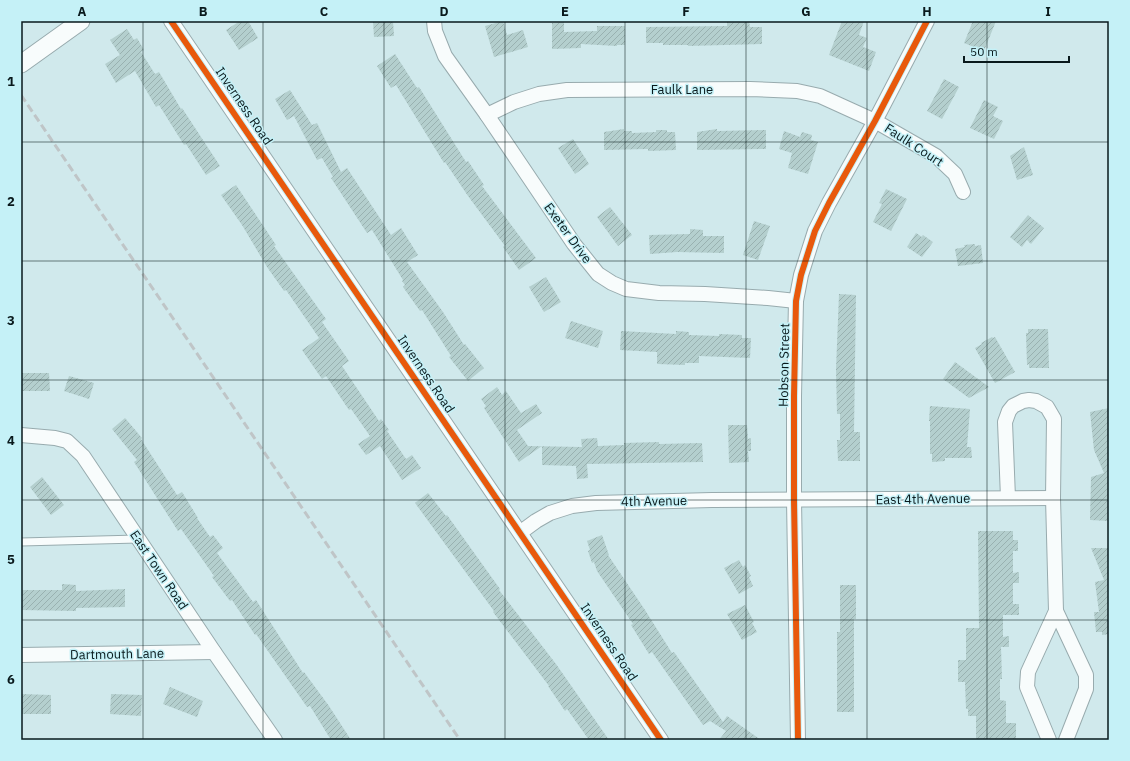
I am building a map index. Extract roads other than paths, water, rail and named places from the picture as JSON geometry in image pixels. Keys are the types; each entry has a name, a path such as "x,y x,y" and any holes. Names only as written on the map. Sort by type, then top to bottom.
{"street":[{"path":"21,64 81,21"},
{"name":"Inverness Road","path":"171,21 521,532 661,740"},
{"name":"Exeter Drive","path":"434,21 435,31 445,56 487,115 574,244 598,274 612,283 626,289 660,293 744,296 796,301"},
{"name":"Hobson Street","path":"798,740 794,500 796,301 801,275 815,231 927,21"},
{"name":"Faulk Lane","path":"487,115 514,102 539,94 567,90 750,89 797,91 820,96 875,121"},
{"name":"Faulk Court","path":"875,121 936,156 955,174 963,192"},
{"path":"1008,498 1005,422 1009,411 1018,403 1029,400 1042,403 1052,413 1054,419 1053,498 1056,611 1086,676 1086,689 1066,740"},
{"name":"East Town Road","path":"21,435 55,438 67,441 83,456 214,652 275,740"},
{"name":"East 4th Avenue","path":"794,500 1053,498"},
{"name":"4th Avenue","path":"521,532 536,520 550,513 572,506 596,503 794,500"},
{"path":"1049,740 1027,687 1028,672 1056,611"},
{"name":"Dartmouth Lane","path":"21,655 214,652"}],"lane":[{"path":"21,542 138,539"}],"railway":[{"path":"21,95 460,740"}]}
